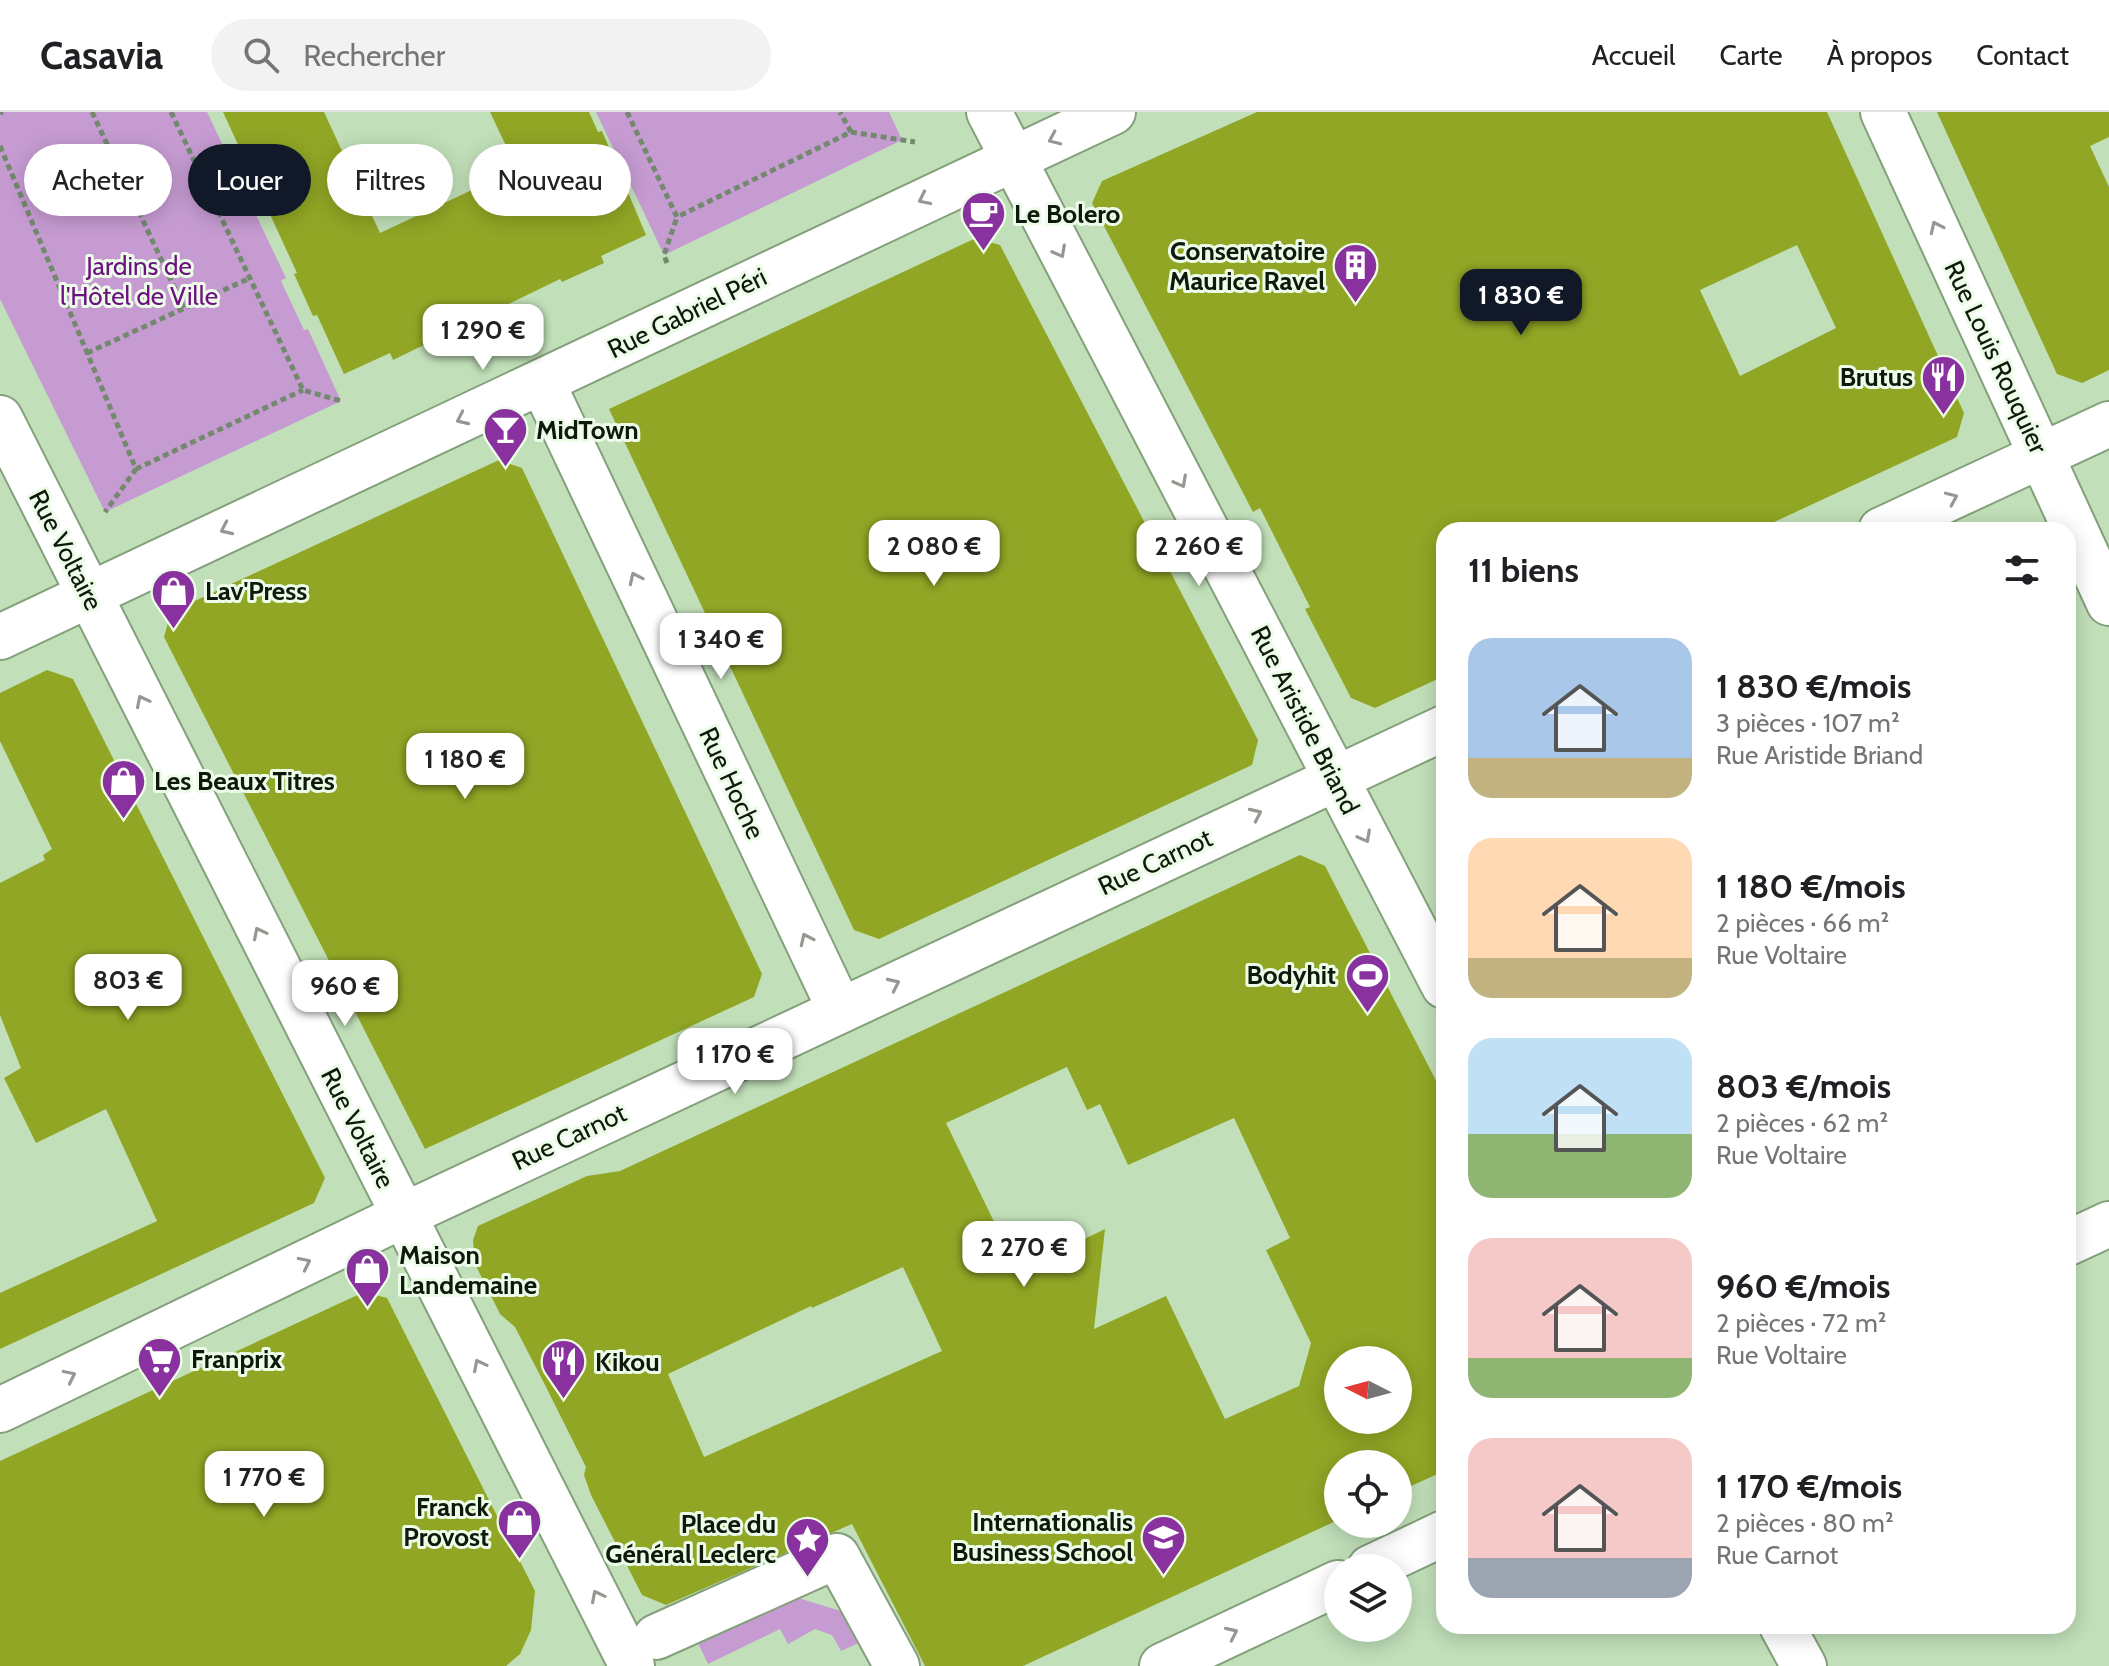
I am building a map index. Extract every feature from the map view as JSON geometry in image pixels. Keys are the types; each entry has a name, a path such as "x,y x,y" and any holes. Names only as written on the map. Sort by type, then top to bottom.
{"street":[{"name":"Rue Aristide Briand","path":"989,112 1436,971"},
{"name":"Rue Gabriel Péri","path":"0,637 1113,112"},
{"name":"Rue Louis Rouquier","path":"1883,112 2072,522"},
{"name":"Rue Hoche","path":"542,382 840,1010"},
{"name":"Rue Voltaire","path":"0,418 402,1216 644,1651"},
{"path":"1898,522 2109,424"},
{"name":"Rue Louis Rouquier","path":"2076,531 2109,603"},
{"name":"Rue Carnot","path":"0,1410 402,1216 1436,732"},
{"path":"2076,1239 2109,1224"},
{"path":"1400,1554 1436,1537"},
{"path":"644,1651 837,1556 897,1666"},
{"path":"1162,1666 1324,1590"},
{"path":"1786,1634 1804,1666"}],"path":[{"path":"92,112 184,308"},
{"path":"171,112 303,390"},
{"path":"627,112 677,217 664,255 667,263"},
{"path":"840,112 851,132"},
{"path":"677,217 851,132 915,142"},
{"path":"0,146 136,469"},
{"path":"87,353 250,278"},
{"path":"102,519 136,469 303,390 341,401"}],"green space":[{"name":"Jardins de l'Hôtel de Ville","path":"0,112 207,112 222,144 188,144 188,216 256,216 286,278 281,281 304,330 308,329 341,401 105,512 0,299"},
{"path":"596,112 889,112 902,140 664,255 631,186 631,144 611,144"},
{"path":"785,1594 844,1612 863,1641 841,1651 832,1635 815,1629 788,1644 780,1629 708,1664 696,1639"}],"building":[{"path":"223,112 324,112 339,144 327,144 327,216 372,216 380,233 416,216 453,216 453,199 469,191 469,216 631,216 631,200 646,235 601,256 604,263 562,282 560,279 393,360 390,353 344,374 317,315 313,316 271,216 311,216 311,144 238,144"},
{"path":"490,112 589,112 598,132 602,131 608,144 505,144"},
{"path":"1257,112 1827,112 1964,413 1957,437 1774,522 1436,522 1436,680 1375,708 1351,698 1305,609 1310,607 1260,508 1253,512 1092,203 1102,181","holes":["1797,245 1836,328 1740,376 1700,290"]},
{"path":"1937,112 2109,112 2109,137 2090,146 2109,187 2109,370 2082,383 2057,374"},
{"path":"976,238 1000,245 1258,740 1252,765 879,939 854,930 609,409"},
{"path":"499,460 522,468 762,974 754,997 425,1149 164,637 171,612"},
{"path":"47,670 73,679 325,1178 314,1203 0,1349 0,1293 157,1221 106,1109 36,1143 4,1078 21,1068 0,1015 0,883 45,860 43,855 52,849 0,741 0,693"},
{"path":"1300,855 1325,866 1436,1081 1436,1475 1412,1486 1412,1450 1324,1450 1324,1526 1023,1666 925,1666 852,1524 666,1605 642,1595 591,1495 584,1475 586,1467 544,1383 515,1327 500,1314 475,1264 473,1240 478,1226 587,1176 620,1171","holes":["1067,1067 1087,1110 1100,1104 1128,1165 1234,1118 1290,1238 1266,1250 1311,1343 1299,1386 1225,1419 1166,1296 1094,1329 1105,1229 1018,1271 946,1123","903,1267 942,1351 704,1457 668,1374 811,1306"]},
{"path":"364,1292 387,1298 535,1591 531,1630 520,1654 506,1666 0,1666 0,1461"}],"place":[{"name":"Le Bolero","path":"983,253"},
{"name":"Conservatoire Maurice Ravel","path":"1356,305"},
{"name":"Brutus","path":"1944,416"},
{"name":"MidTown","path":"505,469"},
{"name":"Lav'Press","path":"174,630"},
{"name":"Les Beaux Titres","path":"123,820"},
{"name":"Bodyhit","path":"1367,1014"},
{"name":"Maison Landemaine","path":"368,1309"},
{"name":"Franprix","path":"160,1398"},
{"name":"Kikou","path":"564,1401"},
{"name":"Franck Provost","path":"520,1561"},
{"name":"Internationalis Business School","path":"1164,1576"},
{"name":"Place du Général Leclerc","path":"807,1578"}]}
